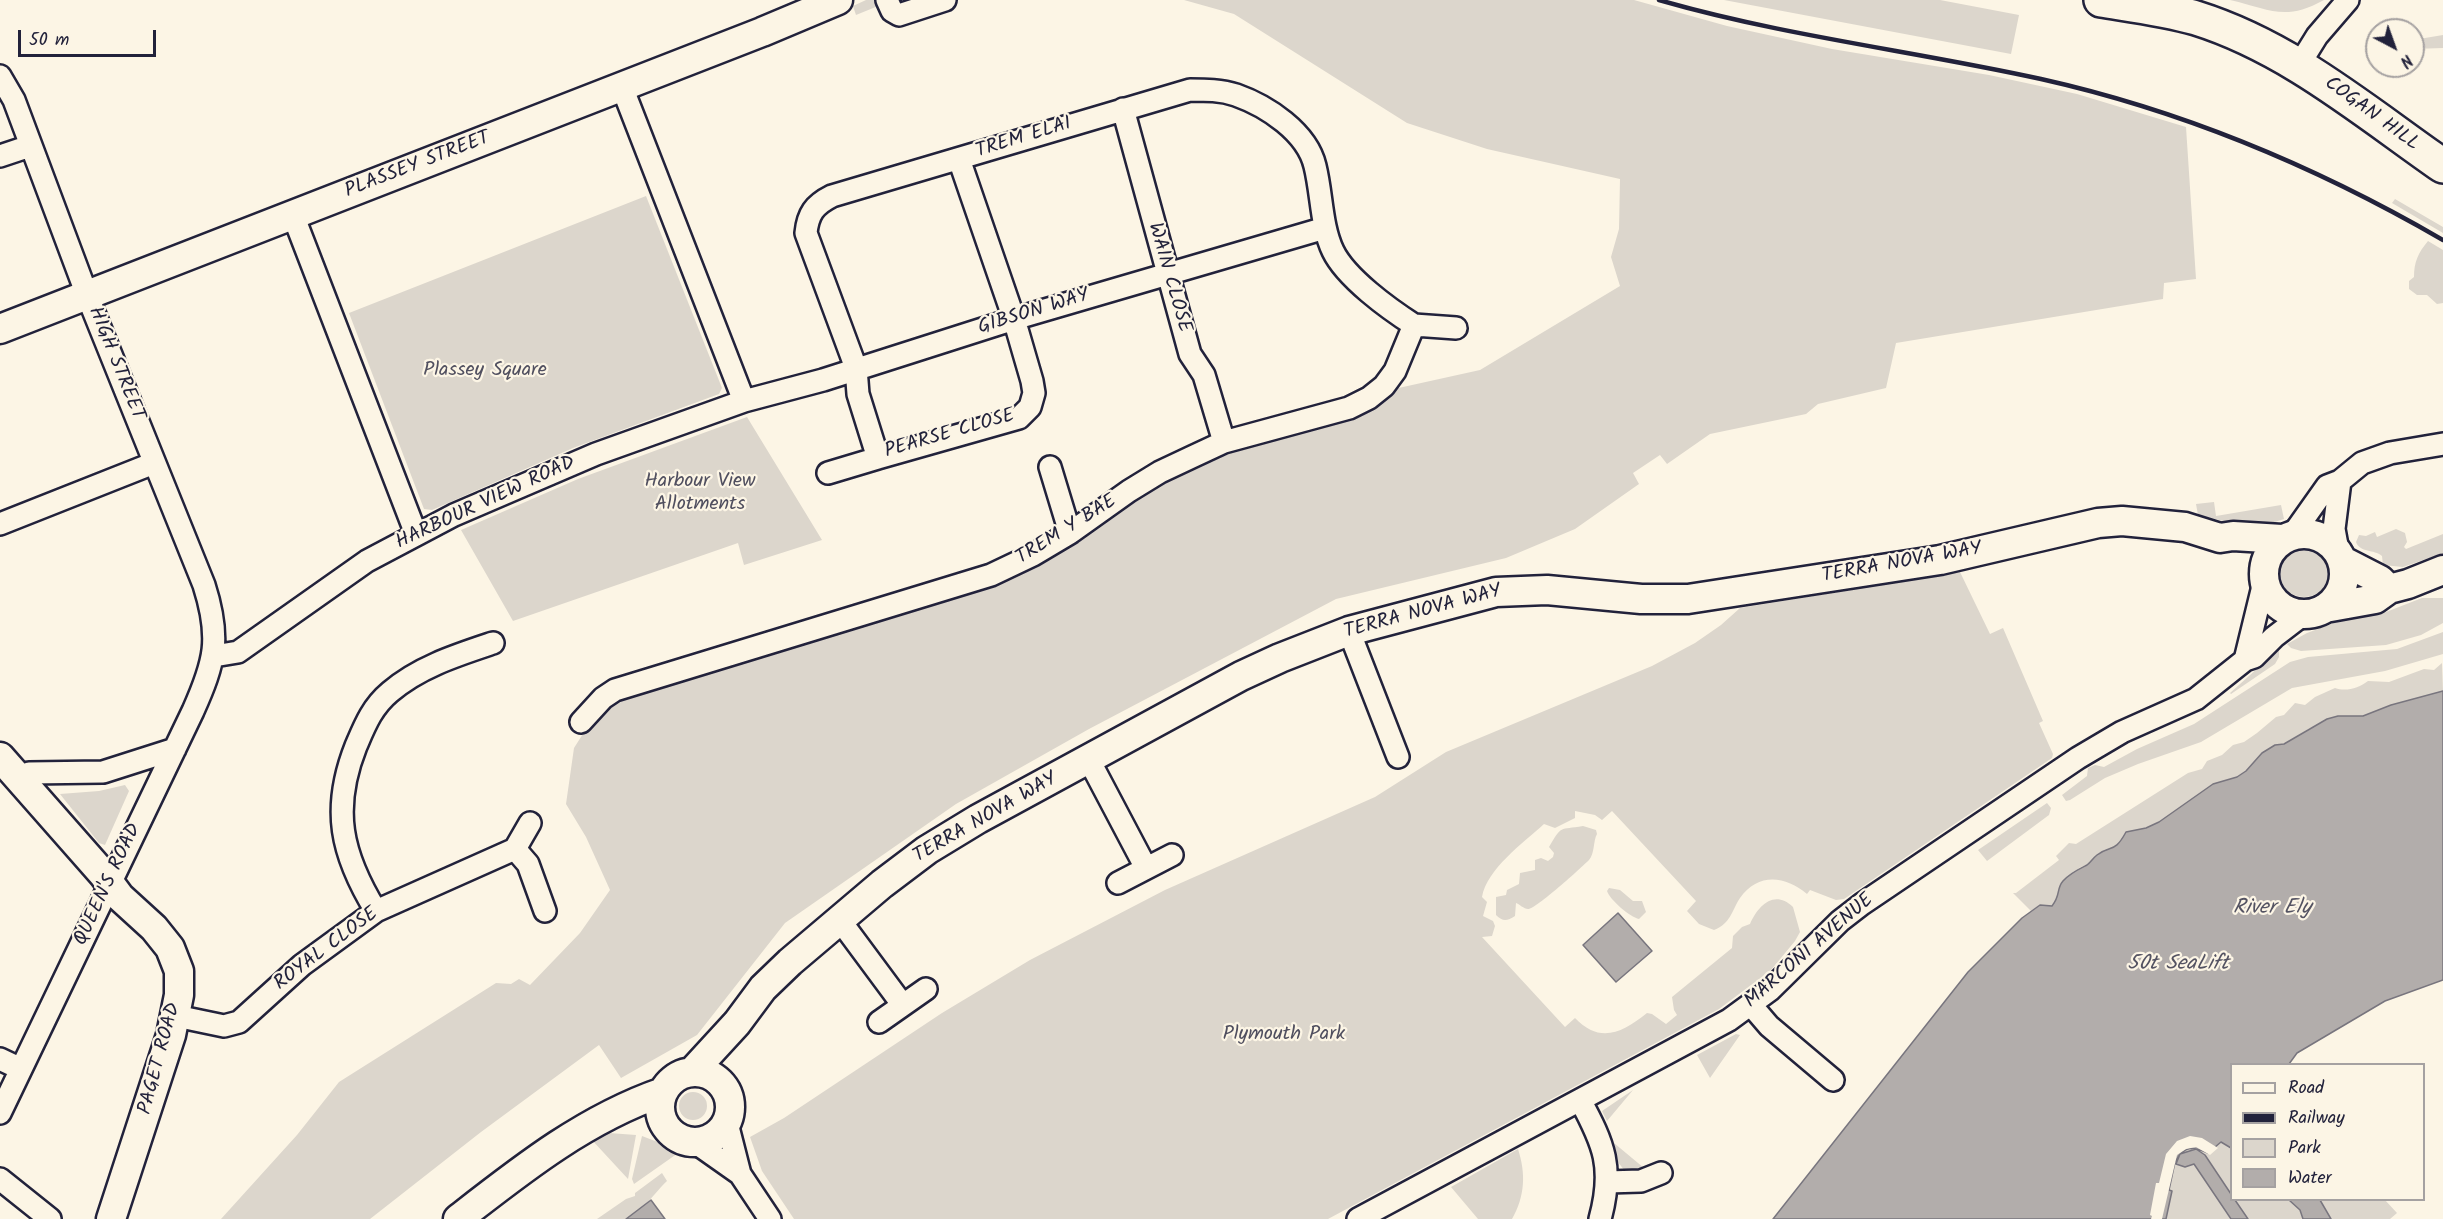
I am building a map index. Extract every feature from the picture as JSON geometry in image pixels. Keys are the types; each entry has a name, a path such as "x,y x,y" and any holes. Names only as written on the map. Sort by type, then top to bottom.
{"main road":[{"name":"COGAN HILL","path":"2101,0 2195,18 2258,42 2299,65 2443,166"}],"street":[{"path":"887,0 892,11 899,15 945,0"},
{"path":"2299,65 2322,30 2348,0"},
{"name":"PLASSEY STREET","path":"0,329 843,1"},
{"name":"HIGH STREET","path":"0,76 14,100 87,295 210,604 214,620 214,656"},
{"path":"622,87 744,401"},
{"name":"TREM ELAI","path":"856,368 806,233 812,209 820,201 1123,109 1190,90 1212,90 1235,95 1258,105 1300,137 1314,162 1322,197 1325,228"},
{"name":"WAIN CLOSE","path":"1123,109 1166,274 1190,354 1204,375 1224,442"},
{"path":"0,156 30,146"},
{"name":"PEARSE CLOSE","path":"856,368 858,394 878,458 1019,418 1030,407 1034,393 1014,319 959,159"},
{"path":"293,215 416,534"},
{"path":"1325,228 1333,252 1370,293 1414,325 1456,328"},
{"name":"GIBSON WAY","path":"744,401 823,380 1014,319 1325,228"},
{"name":"TREM Y BAE","path":"580,722 603,698 615,690 963,585 992,574 1034,555 1160,472 1224,442 1348,408 1368,398 1384,386 1395,371 1414,325"},
{"name":"HARBOUR VIEW ROAD","path":"214,656 238,652 359,566 463,510 596,454 744,401"},
{"path":"2246,660 2264,579 2265,563 2272,548 2288,537 2327,486 2340,481 2356,467 2375,458 2443,444"},
{"path":"828,473 878,458"},
{"path":"0,524 154,463"},
{"path":"1050,467 1070,533"},
{"path":"2314,611 2335,598 2343,586 2346,574 2334,529 2340,481"},
{"name":"TERRA NOVA WAY","path":"692,1071 737,1023 776,975 839,920 934,846 978,819 1260,666 1349,631 1496,592 1547,590 1641,599 1688,599 1958,556 2098,523 2122,521 2162,524 2185,527 2220,538 2233,536 2288,537"},
{"path":"2288,537 2306,533 2318,536 2329,542 2340,556 2380,580 2388,589"},
{"name":"TERRA NOVA WAY","path":"2220,538 2227,547 2240,555 2264,579"},
{"path":"2264,579 2267,594 2284,609 2314,611 2375,599 2388,589 2408,584 2443,570"},
{"name":"MARCONI AVENUE","path":"1369,1217 1692,1041 1750,1005 1784,978 1840,921 1862,904 2078,758 2122,732 2196,699 2246,660 2254,657 2274,637 2314,611"},
{"path":"1349,631 1398,757"},
{"path":"376,911 362,888 346,849 342,811 345,777 365,724 375,707 407,680 453,657 493,643"},
{"name":"QUEEN'S ROAD","path":"0,1113 175,749 206,682 214,656"},
{"path":"20,779 29,772 102,772 175,749"},
{"name":"PAGET ROAD","path":"0,758 120,897 154,928 176,959 179,971 176,1016 164,1062 111,1219"},
{"path":"1089,760 1146,868"},
{"path":"530,823 515,849 528,864 545,911"},
{"name":"ROYAL CLOSE","path":"176,1016 224,1026 239,1022 302,966 376,911 515,849"},
{"path":"1118,884 1172,855"},
{"path":"839,920 902,1004"},
{"path":"879,1022 926,989"},
{"path":"1750,1005 1769,1026 1833,1080"},
{"path":"723,1084 736,1040 737,1023"},
{"path":"0,1059 21,1069"},
{"path":"458,1219 575,1132 613,1112 663,1092 675,1078 692,1071 711,1075 723,1084 730,1101 727,1124 740,1174 770,1219"},
{"path":"663,1092 660,1112 669,1130 677,1137 696,1143 740,1174"},
{"path":"1580,1100 1600,1138 1607,1182 1600,1219"},
{"path":"597,1121 637,1121 669,1130"},
{"path":"696,1143 711,1139 727,1124"},
{"path":"1607,1182 1641,1181 1661,1173"},
{"path":"0,1179 50,1219"}],"green space":[{"path":"866,0 880,0 883,4 856,15 853,6"},
{"path":"1184,0 1634,0 1727,26 1832,49 1989,75 2077,94 2186,127 2196,279 2164,283 2163,299 1896,343 1886,388 1818,404 1806,414 1710,434 1667,464 1660,455 1633,473 1639,484 1575,529 1506,558 1336,599 1089,729 956,804 785,923 697,1035 621,1078 599,1045 481,1132 370,1219 221,1219 297,1135 339,1082 496,983 511,984 519,979 530,985 580,933 610,890 586,837 566,804 574,748 593,718 613,699 1012,577 1062,551 1159,483 1231,453 1318,426 1394,389 1480,370 1620,286 1611,257 1619,229 1620,179 1487,149 1407,123 1234,14"},
{"path":"1724,0 1940,0 2019,15 2011,54"},
{"path":"2230,0 2324,0 2298,11 2277,12"},
{"path":"2443,35 2443,48 2425,49 2425,38"},
{"name":"Plassey Square","path":"646,196 722,388 719,394 573,448 432,510 424,509 349,313"},
{"path":"2395,199 2443,227 2443,233 2392,203"},
{"path":"2428,241 2443,250 2443,303 2437,304 2427,295 2417,295 2409,289 2409,281 2414,277 2417,258"},
{"name":"Harbour View Allotments","path":"747,417 822,540 744,565 738,543 513,621 461,530 578,479"},
{"path":"2214,502 2216,516 2281,505 2284,519 2252,524 2198,515 2196,504"},
{"path":"2396,529 2405,533 2407,542 2404,547 2406,549 2443,534 2443,556 2432,557 2403,567 2383,565 2382,556 2361,548 2356,542 2359,535 2366,536 2375,532 2377,537"},
{"path":"2299,549 2309,549 2321,556 2328,568 2328,578 2321,590 2309,597 2299,597 2284,586 2280,578 2280,568 2291,553"},
{"name":"Plymouth Park","path":"1960,572 1990,634 2003,628 2043,721 2039,723 2053,754 2052,758 1844,899 1836,900 1810,890 1807,894 1781,880 1764,881 1747,890 1724,924 1714,930 1699,924 1687,911 1696,901 1612,811 1602,820 1595,815 1575,811 1575,818 1555,828 1544,824 1507,857 1491,876 1482,897 1487,902 1483,916 1493,921 1495,926 1492,936 1482,937 1565,1027 1575,1018 1593,1031 1611,1033 1629,1026 1647,1013 1666,1024 1677,1015 1672,997 1732,948 1733,936 1742,927 1750,924 1757,911 1767,902 1779,900 1793,907 1800,932 1771,970 1719,1009 1328,1219 794,1219 762,1171 750,1137 784,1118 942,1013 1030,960 1165,890 1375,797 1446,752 1652,666 1695,643 1740,608"},
{"path":"2422,598 2443,598 2443,623 2421,635 2386,645 2301,651 2287,644 2307,633 2345,619 2386,612"},
{"path":"2443,632 2443,654 2385,671 2292,688 2201,742 2105,778 2070,800 2066,801 2062,795 2087,776 2088,768 2095,765 2104,767 2137,749 2194,724 2290,662 2308,657 2397,649"},
{"path":"2279,649 2279,657 2275,664 2230,693"},
{"path":"2442,663 2443,691 2391,705 2363,716 2310,728 2284,744 2275,745 2262,753 2246,771 2237,777 2213,785 2159,822 2146,828 2126,832 2120,844 2112,850 2099,853 2089,864 2079,868 2058,891 2058,899 2051,906 2040,905 2031,911 2013,893 2059,860 2056,856 2069,843 2076,844 2188,773 2202,769 2207,761 2222,755 2233,745 2244,742 2276,717 2284,715 2295,703 2305,705 2315,697 2335,688 2352,689 2368,681 2389,682 2424,669 2434,670"},
{"path":"125,785 129,791 105,845 99,843 60,794 99,791"},
{"path":"2047,803 2051,808 2049,815 1987,861 1978,850"},
{"path":"1583,826 1596,830 1597,834 1589,860 1540,903 1526,909 1516,903 1515,916 1510,919 1501,919 1496,915 1496,897 1506,895 1507,890 1519,884 1520,873 1535,870 1535,860 1541,858 1548,861 1553,857 1554,853 1549,847 1556,835 1565,829"},
{"path":"1609,888 1620,890 1633,901 1642,901 1646,912 1639,919 1631,915 1612,899 1607,891"},
{"path":"1736,1034 1740,1035 1710,1078 1697,1055"},
{"path":"1633,1090 1607,1121 1602,1111"},
{"path":"693,1092 703,1096 707,1106 703,1116 693,1120 683,1116 679,1106 683,1096"},
{"path":"2230,1096 2230,1201 2386,1201 2397,1213 2390,1219 2038,1219"},
{"path":"609,1133 636,1135 628,1179 591,1139"},
{"path":"642,1136 681,1151 634,1184 632,1179"},
{"path":"1614,1143 1644,1168 1624,1170 1618,1162"},
{"path":"1518,1149 1523,1185 1520,1202 1512,1219 1478,1219 1451,1187"},
{"path":"662,1173 667,1181 632,1216 626,1219 597,1219 626,1199 635,1196 635,1193"}],"water":[{"name":"River Ely","path":"2443,691 2443,980 2385,1001 2297,1053 2290,1063 2230,1063 2230,1147 2221,1142 2208,1153 2187,1149 2180,1154 2175,1162 2166,1219 1773,1219 1968,972 2022,918 2040,905 2052,906 2057,899 2061,884 2069,876 2102,852 2116,846 2126,832 2146,828 2159,822 2213,784 2237,777 2246,771 2262,753 2275,745 2284,744 2327,719 2338,716 2363,716 2391,705"},
{"path":"1618,913 1652,951 1616,982 1583,945"},
{"name":"River Ely","path":"2196,1149 2205,1155 2230,1192 2230,1201 2236,1201 2248,1219 2231,1219 2194,1164 2185,1167 2176,1164 2180,1154"},
{"path":"651,1200 665,1219 626,1219"},
{"path":"2290,1201 2321,1201 2331,1219 2303,1219 2300,1210"}],"pier":[{"path":"2190,1136 2202,1138 2218,1148 2210,1155 2196,1147 2186,1149 2177,1155 2162,1219 2151,1219 2156,1183 2159,1183 2166,1154 2177,1141"}],"railway":[{"path":"1659,0 1754,24 2041,79 2146,107 2298,165 2395,213 2443,240"}],"water label":[{"name":"50t SeaLift","path":"2178,965"}]}
